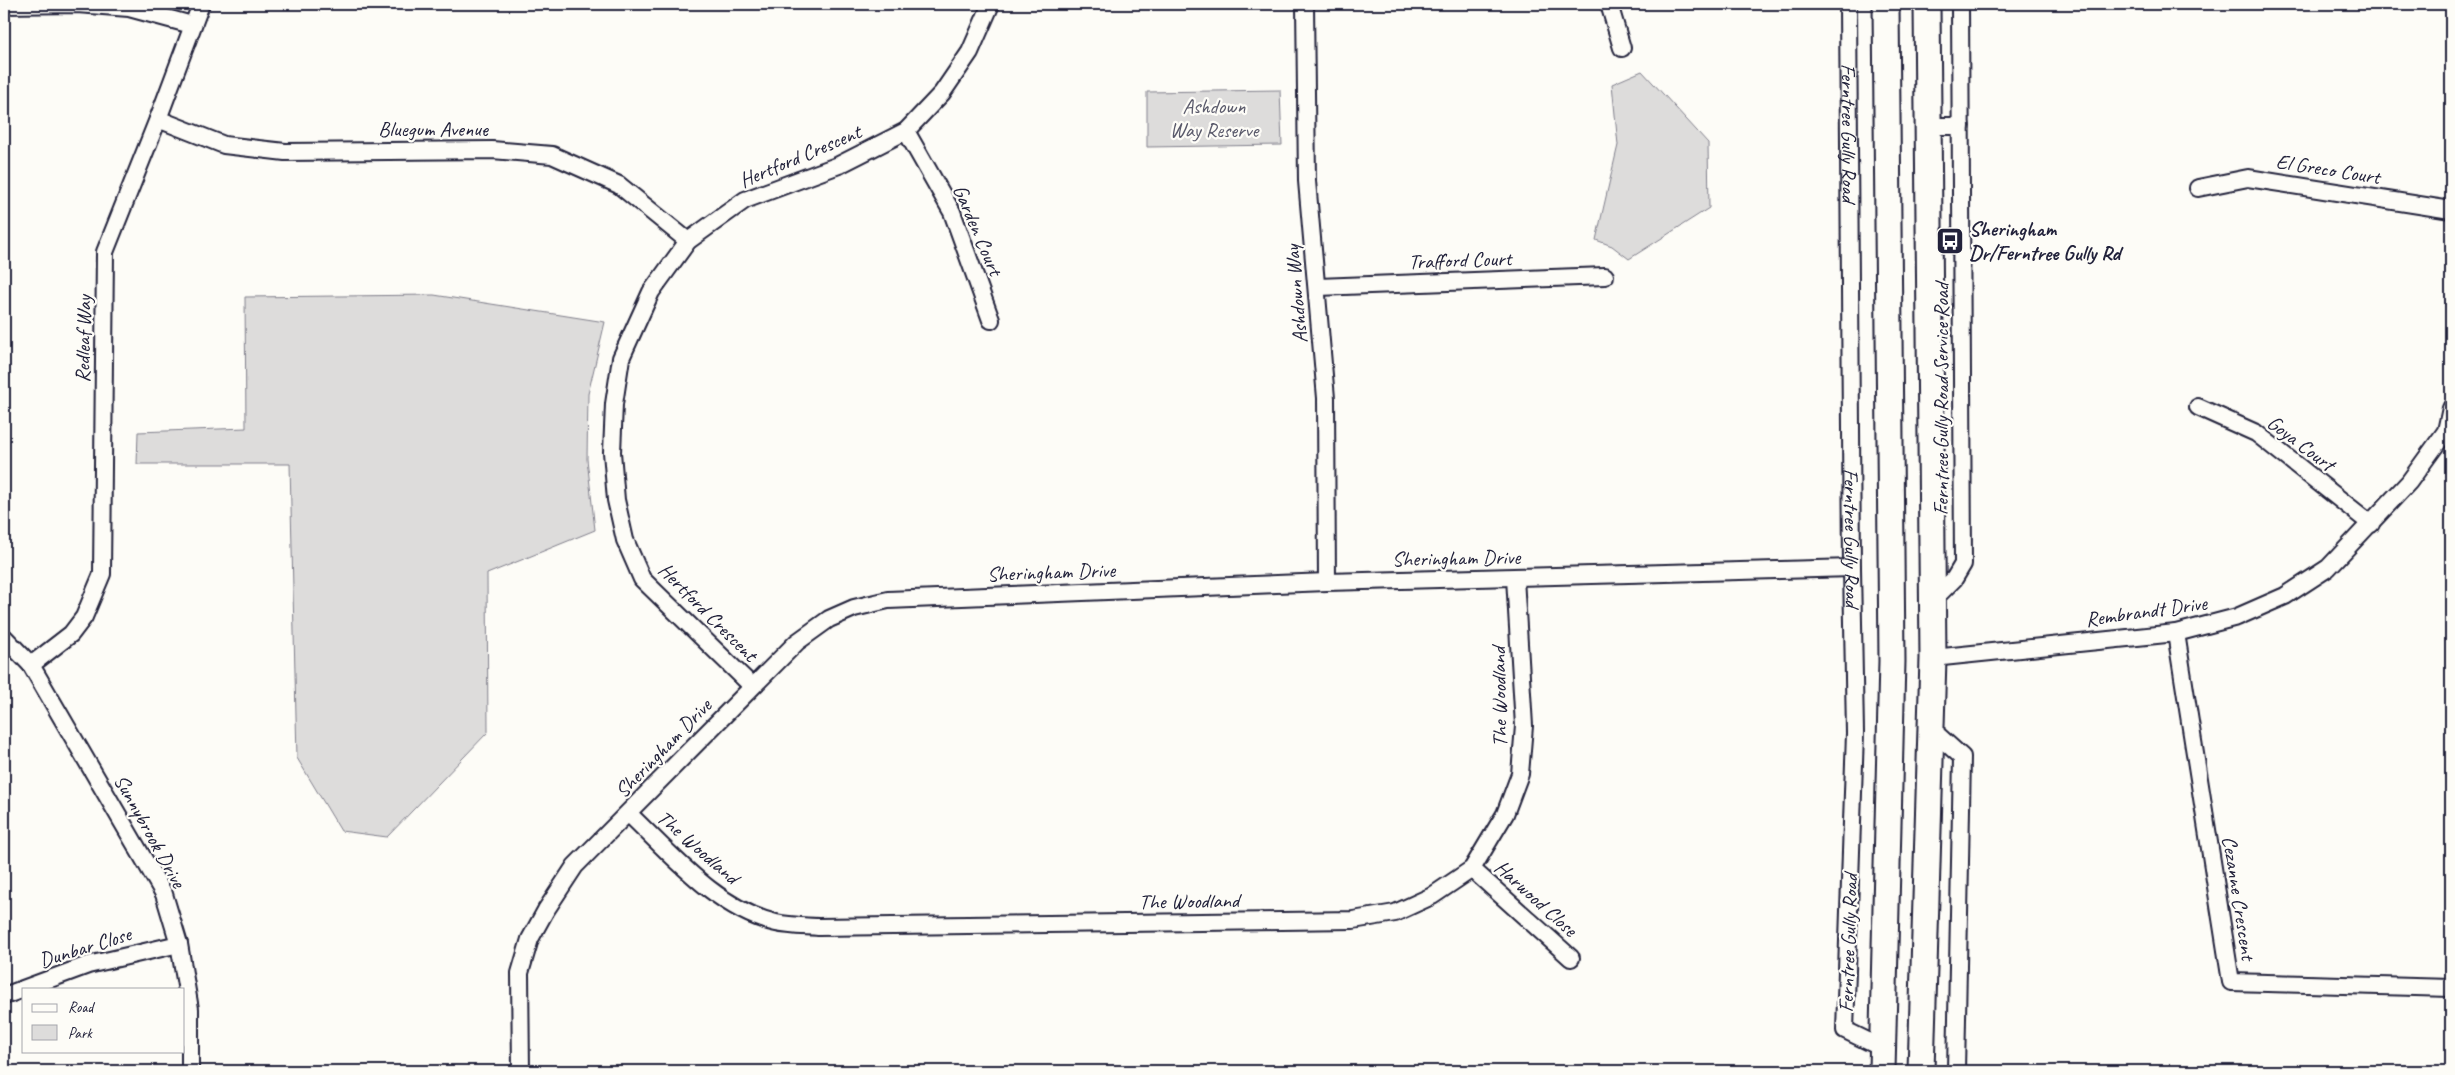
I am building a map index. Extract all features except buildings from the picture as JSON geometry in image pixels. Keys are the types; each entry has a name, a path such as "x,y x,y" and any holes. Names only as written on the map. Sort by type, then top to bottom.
{"main road":[{"name":"Ferntree Gully Road","path":"1882,1059 1892,661 1886,4"},
{"path":"1882,1059 1922,1060 1933,658 1927,4"},
{"path":"1892,661 1933,658"}],"street":[{"path":"4,5 77,4 129,8 192,25"},
{"name":"Redleaf Way","path":"31,665 71,634 84,616 102,574 105,252 201,4"},
{"name":"Hertford Crescent","path":"752,686 642,579 626,540 616,500 612,452 613,414 621,358 651,292 688,241 745,200 839,166 906,131 942,93 970,52 991,4"},
{"name":"Ashdown Way","path":"1305,4 1307,181 1318,287 1326,398 1327,582"},
{"path":"1609,4 1622,48"},
{"name":"Ferntree Gully Road","path":"1848,4 1855,733 1845,1030 1882,1059"},
{"name":"Ferntree Gully Road Service Road","path":"1931,602 1954,579 1964,564 1960,4"},
{"name":"Bluegum Avenue","path":"158,119 224,145 285,152 492,150 552,155 619,185 688,241"},
{"path":"1928,126 1961,126"},
{"name":"Garden Court","path":"906,131 952,212 991,320"},
{"name":"El Greco Court","path":"2198,188 2248,178 2451,210"},
{"name":"Trafford Court","path":"1318,287 1605,276"},
{"name":"Goya Court","path":"2198,407 2256,433 2371,524"},
{"name":"Rembrandt Drive","path":"1933,658 2176,633 2237,617 2285,596 2328,568 2409,482 2448,432 2451,408"},
{"name":"Sheringham Drive","path":"521,1071 520,973 530,939 546,910 575,866 629,814 797,642 829,618 854,608 888,600 1327,582 1852,568"},
{"name":"The Woodland","path":"629,814 712,892 742,911 776,923 818,927 1353,920 1395,913 1432,896 1472,869 1505,814 1520,774 1524,726 1516,578"},
{"name":"Cezanne Crescent","path":"2176,633 2231,982 2451,988"},
{"name":"Sunnybrook Drive","path":"4,636 31,665 164,894 179,944 190,1009 190,1071"},
{"path":"1932,730 1962,757 1956,1071"},
{"name":"Harwood Close","path":"1472,869 1571,958"},
{"name":"Dunbar Close","path":"26,988 88,965 179,944"},
{"name":"Dunbar Close","path":"4,996 22,989"}],"green space":[{"path":"1642,71 1708,143 1709,208 1629,259 1612,246 1596,240 1618,145 1612,84"},
{"name":"Ashdown Way Reserve","path":"1280,90 1282,145 1147,147 1147,92"},
{"path":"434,295 605,322 588,394 587,459 595,530 487,574 488,732 387,837 341,831 297,758 290,464 137,464 138,432 246,428 245,297"}],"place":[{"name":"Sheringham Dr/Ferntree Gully Rd","path":"1950,241"}]}
